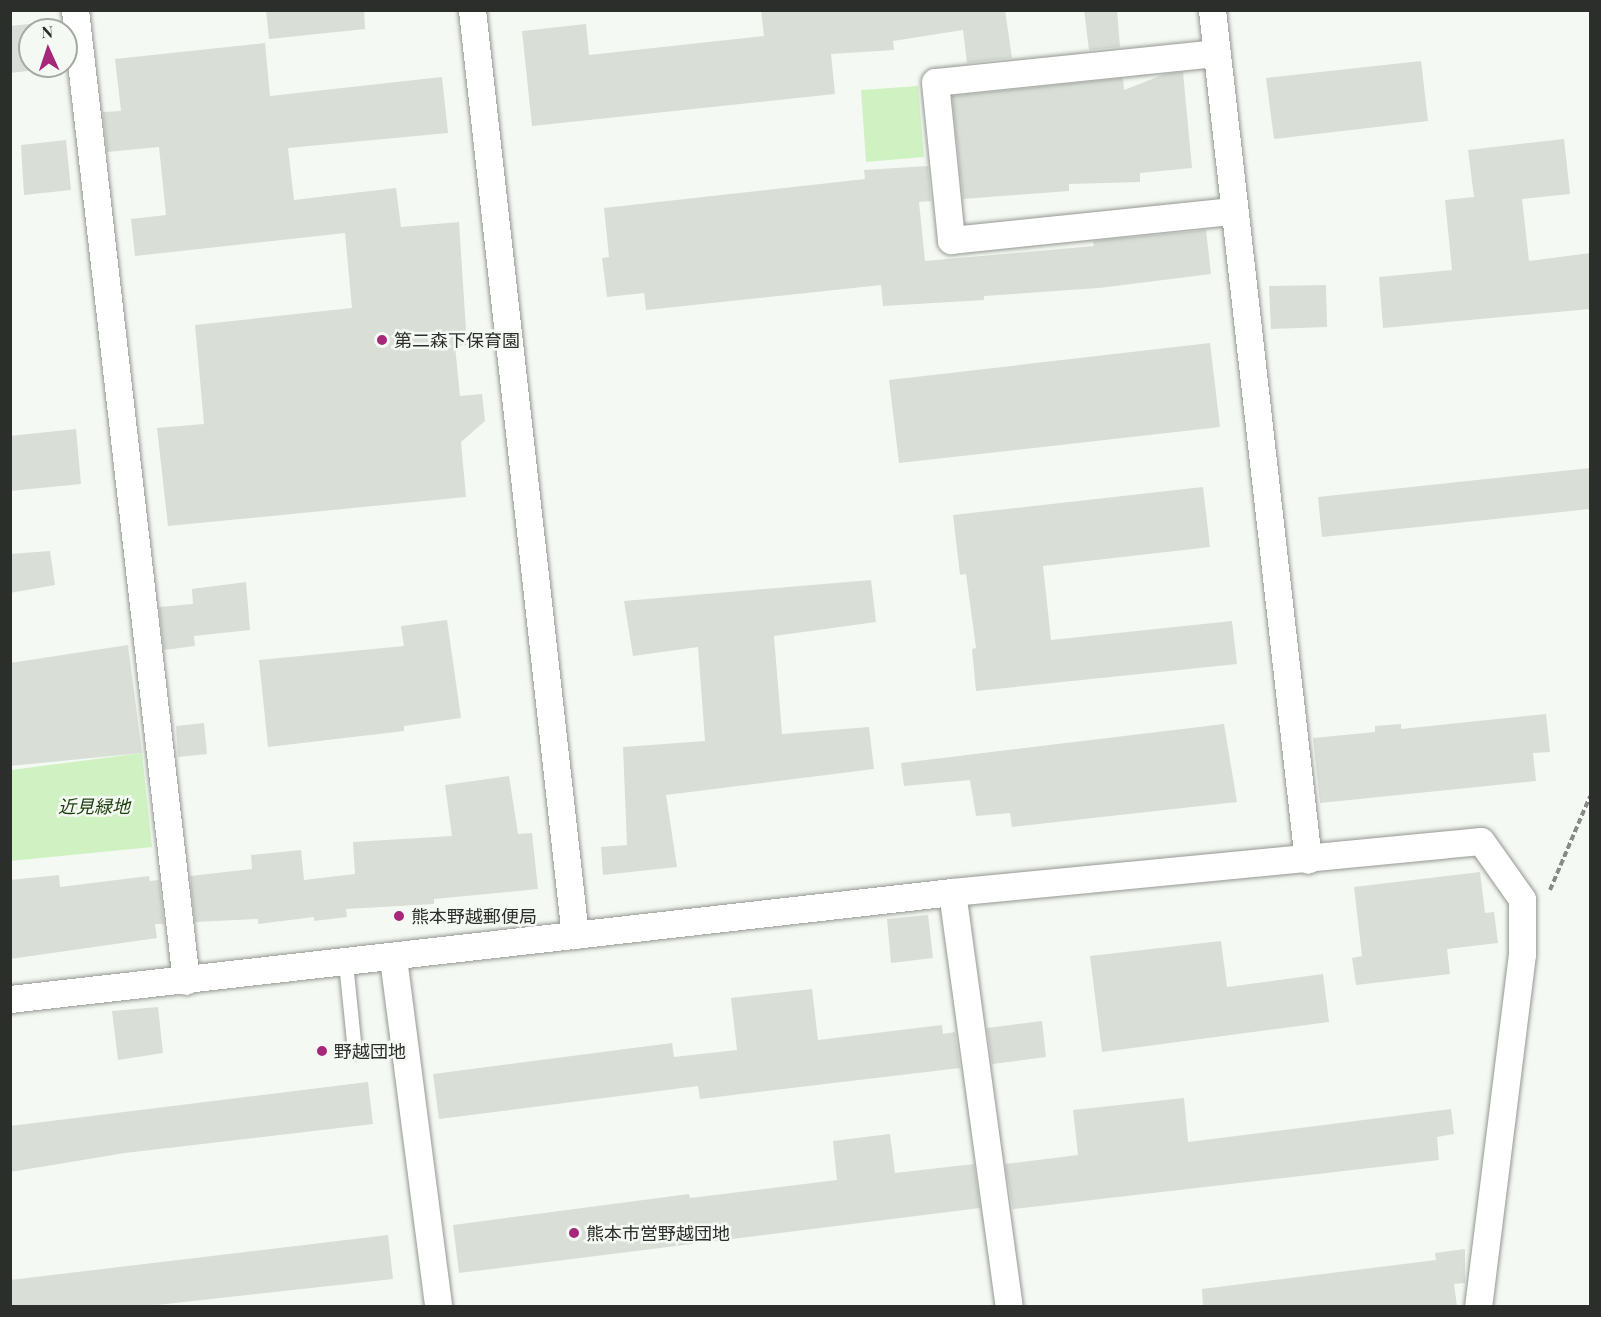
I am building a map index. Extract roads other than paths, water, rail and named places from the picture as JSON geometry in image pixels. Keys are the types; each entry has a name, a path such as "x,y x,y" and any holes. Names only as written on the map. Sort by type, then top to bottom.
{"street":[{"path":"75,10 186,981"},
{"path":"472,10 575,935"},
{"path":"1212,10 1308,860"},
{"path":"1216,53 935,82 951,240 1234,211"},
{"path":"10,999 393,958 952,892 1308,860 1481,841 1522,899 1522,954 1478,1306"},
{"path":"952,892 1009,1306"},
{"path":"393,958 438,1306"}],"lane":[{"path":"346,963 355,1051"}],"place":[{"name":"第二森下保育園","path":"382,340"},
{"name":"熊本野越郵便局","path":"399,916"},
{"name":"野越団地","path":"322,1051"},
{"name":"熊本市営野越団地","path":"574,1233"}],"park label":[{"name":"近見緑地","path":"94,806"}]}
